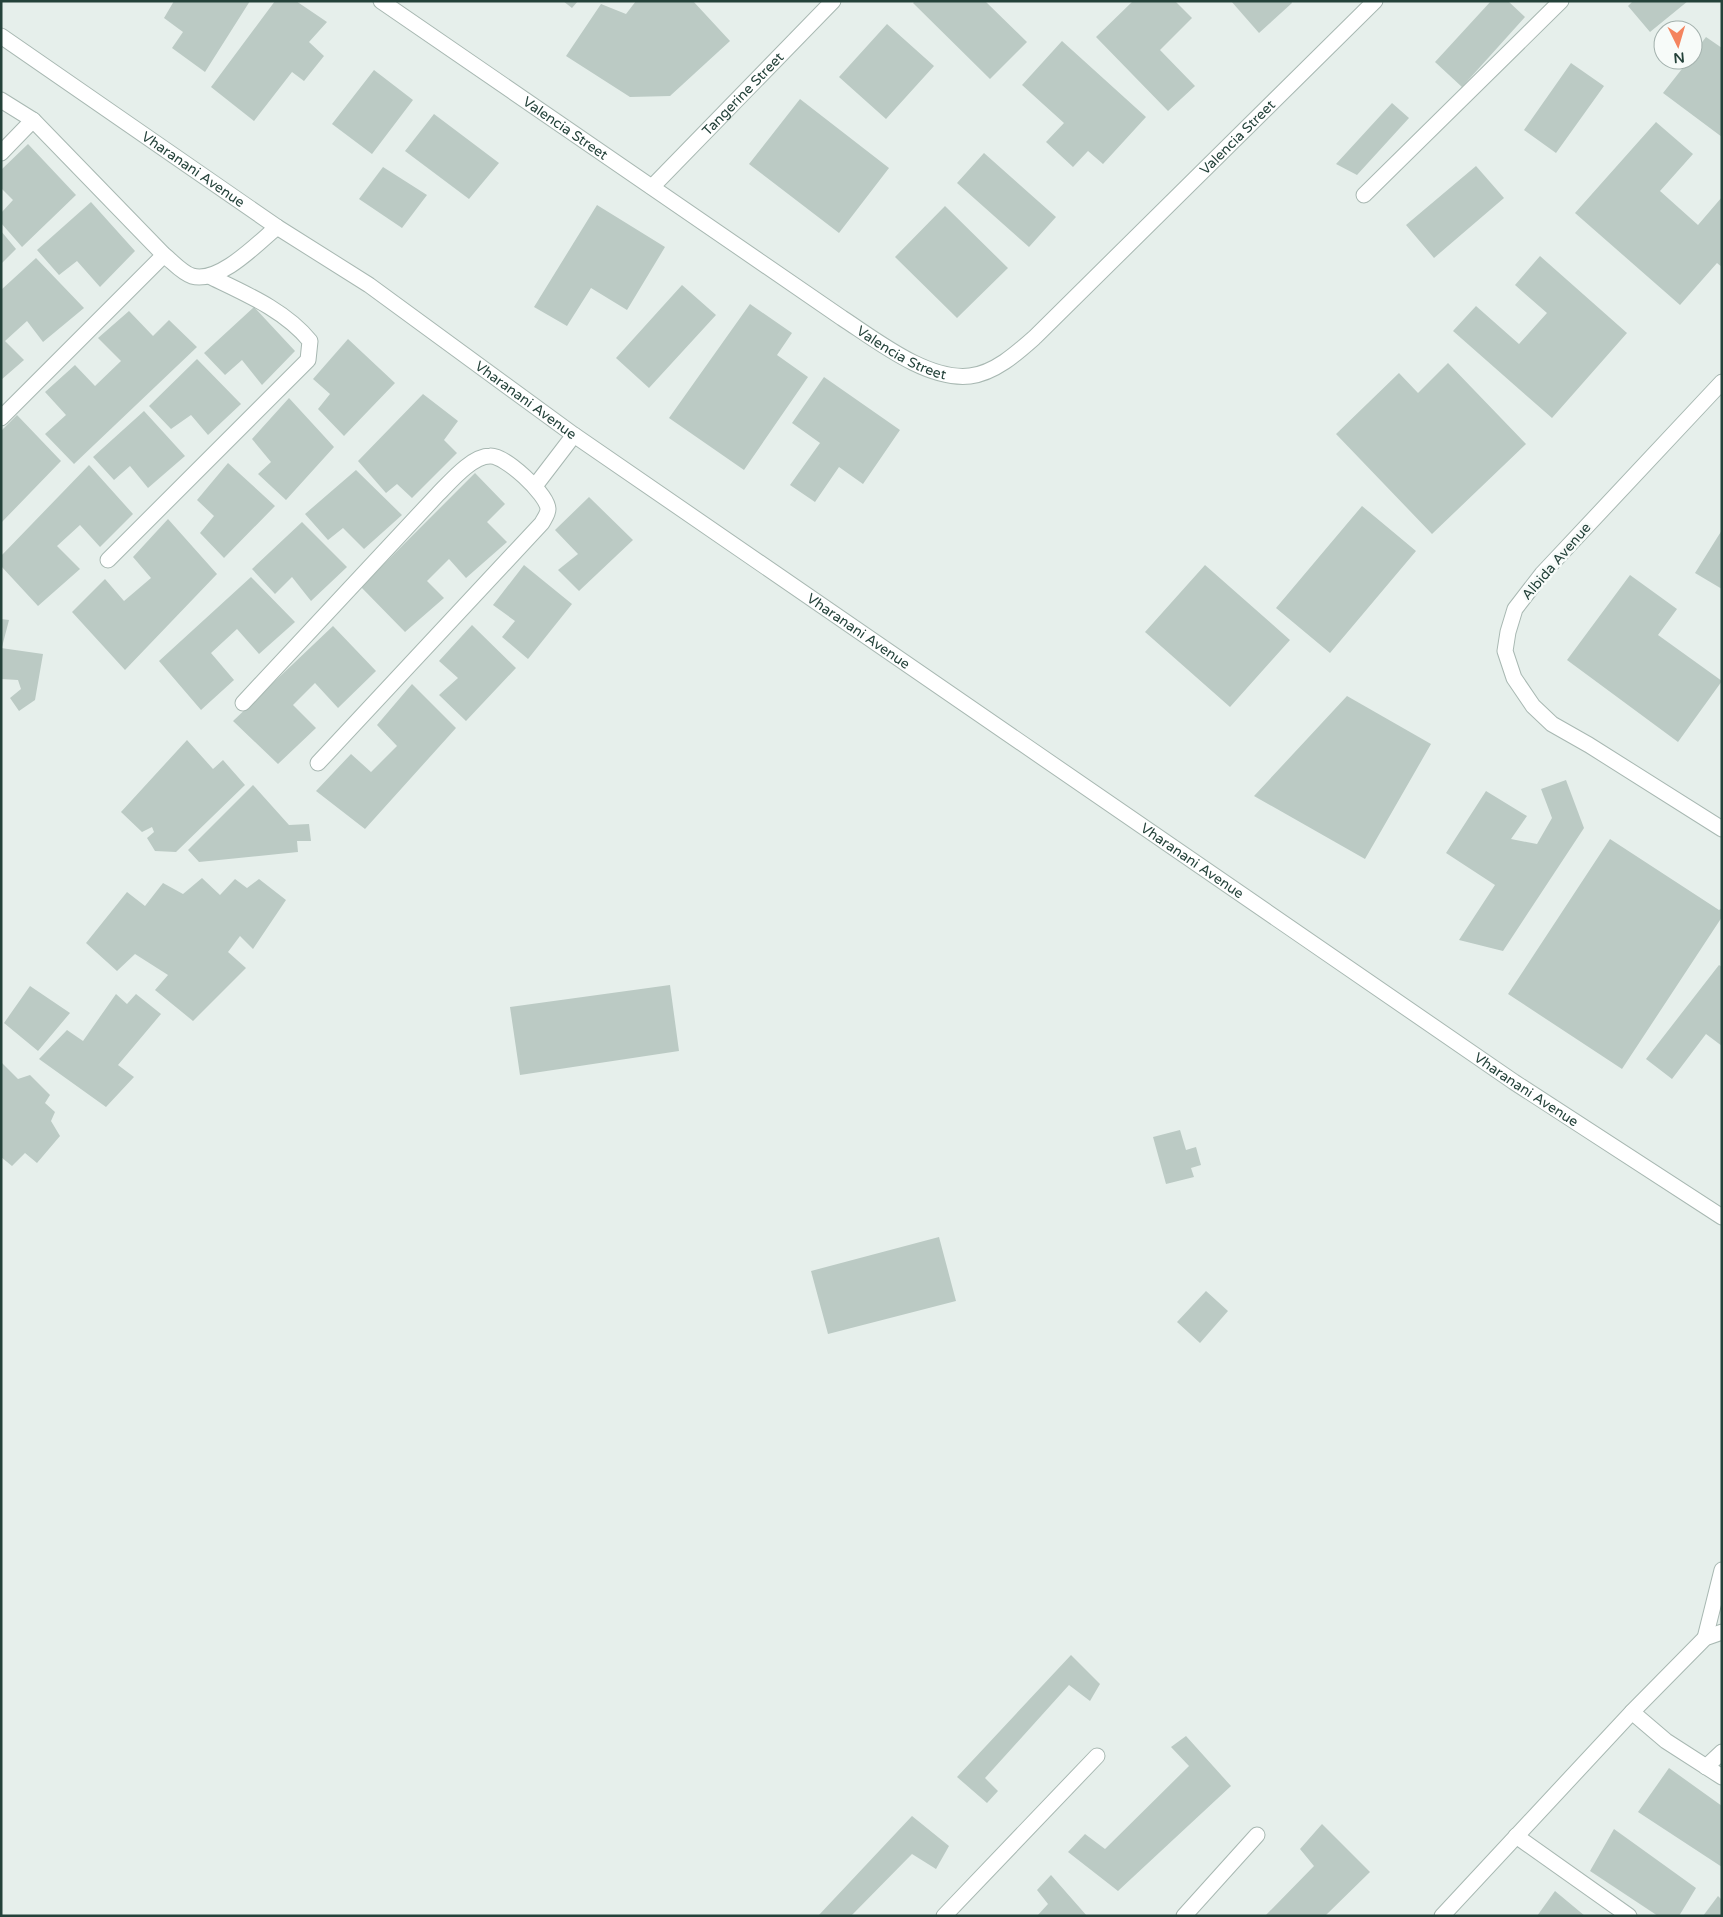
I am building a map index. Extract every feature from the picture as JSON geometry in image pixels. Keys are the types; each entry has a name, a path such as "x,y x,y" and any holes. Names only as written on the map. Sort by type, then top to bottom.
{"street":[{"name":"Valencia Street","path":"381,1 842,318 895,352 926,368 944,374 970,376 1006,362 1035,337 1375,1"},
{"name":"Tangerine Street","path":"652,187 834,1"},
{"path":"1364,195 1561,1"},
{"name":"Vharanani Avenue","path":"1,36 277,227 369,286 574,435 1498,1070 1722,1217"},
{"path":"1,100 33,120 164,256 188,274 200,277 210,276 225,269 277,227"},
{"path":"1,153 33,120"},
{"path":"1,418 164,256"},
{"path":"108,560 308,360 310,341 304,334 283,317 254,298 210,276"},
{"name":"Albida Avenue","path":"1722,382 1542,574 1515,609 1505,651 1514,678 1533,706 1552,724 1589,745 1722,829"},
{"path":"535,486 574,435"},
{"path":"243,703 463,469 488,455 496,456 503,460 535,486 546,502 548,509 542,523 318,763"},
{"path":"1706,1638 1722,1570"},
{"path":"1442,1916 1632,1712 1706,1638 1722,1632"},
{"path":"1632,1712 1666,1741 1722,1778"},
{"path":"1706,1767 1722,1752"},
{"path":"944,1916 1097,1756"},
{"path":"1184,1916 1257,1836"},
{"path":"1516,1836 1629,1916"}],"building":[{"path":"174,1 250,1 205,72 172,48 183,32 164,18"},
{"path":"275,1 296,1 327,22 309,42 324,56 304,81 292,72 254,121 211,87"},
{"path":"563,1 578,1 572,8"},
{"path":"636,1 693,1 730,41 670,96 630,97 566,56 601,4 626,14"},
{"path":"915,1 985,1 1027,42 990,79 913,3"},
{"path":"1133,1 1175,1 1192,18 1160,50 1195,86 1168,111 1096,37"},
{"path":"1231,1 1291,1 1292,3 1259,33"},
{"path":"1491,1 1508,1 1525,17 1462,87 1435,62"},
{"path":"1633,1 1688,1 1665,20 1653,20 1653,30 1650,32 1628,6"},
{"path":"887,24 934,66 886,119 839,77"},
{"path":"1706,37 1722,48 1722,137 1663,93 1681,70 1703,70 1703,41"},
{"path":"1062,41 1146,117 1103,164 1088,151 1073,167 1046,142 1064,123 1022,85"},
{"path":"1571,63 1604,86 1556,153 1524,130"},
{"path":"374,70 413,100 372,154 332,124"},
{"path":"800,99 889,168 839,233 749,164"},
{"path":"1392,103 1409,118 1357,175 1336,164"},
{"path":"434,114 499,163 469,199 405,151"},
{"path":"1656,122 1693,154 1660,191 1698,225 1722,197 1722,267 1717,263 1680,305 1575,213"},
{"path":"28,144 76,195 22,247 1,223 1,213 13,200 1,188 1,170"},
{"path":"984,153 1056,217 1029,247 957,183"},
{"path":"1476,166 1504,198 1434,258 1406,225"},
{"path":"383,167 427,195 402,228 359,199"},
{"path":"91,202 135,251 100,287 77,261 59,275 37,250"},
{"path":"597,205 665,247 627,310 591,288 567,326 534,307"},
{"path":"945,206 1008,268 957,318 895,257"},
{"path":"1,231 16,249 1,264"},
{"path":"1540,256 1627,333 1552,418 1453,331 1476,306 1519,344 1547,313 1515,285"},
{"path":"36,258 84,308 43,342 27,321 5,341 24,360 1,380 1,290"},
{"path":"682,285 716,315 649,388 616,358"},
{"path":"750,304 792,333 777,355 808,377 744,470 669,418"},
{"path":"254,307 295,351 262,385 242,360 225,375 204,353"},
{"path":"129,311 153,336 169,320 197,347 74,464 45,434 66,415 45,392 75,365 95,386 121,361 98,338"},
{"path":"348,339 395,383 344,436 318,409 330,394 313,379"},
{"path":"197,359 241,404 208,435 191,415 171,429 149,406"},
{"path":"1448,363 1526,444 1432,534 1336,434 1399,373 1418,393"},
{"path":"824,377 900,430 863,484 839,467 815,502 790,485 820,443 792,423"},
{"path":"423,394 458,421 444,440 457,453 412,498 397,484 386,493 358,461"},
{"path":"289,398 334,447 286,500 258,474 271,462 252,439"},
{"path":"144,411 185,456 148,488 130,466 114,480 93,457"},
{"path":"17,415 61,461 1,523 1,431"},
{"path":"228,463 275,506 224,558 200,533 214,516 197,500"},
{"path":"89,465 133,514 100,547 80,525 57,546 80,569 38,606 1,566 1,556"},
{"path":"356,470 402,515 364,549 343,528 328,540 305,514"},
{"path":"475,473 505,504 487,522 507,542 466,578 449,559 427,581 444,598 405,632 361,587"},
{"path":"589,497 633,540 579,591 558,570 578,554 555,530"},
{"path":"1362,506 1416,551 1330,653 1276,608"},
{"path":"168,519 217,574 125,670 72,612 105,579 124,601 151,578 133,557"},
{"path":"302,522 347,567 311,601 292,577 275,594 252,569"},
{"path":"1722,530 1722,589 1695,573"},
{"path":"524,565 572,604 528,659 502,637 515,621 493,605"},
{"path":"1205,565 1290,640 1230,707 1145,632"},
{"path":"1630,575 1677,609 1658,635 1722,681 1678,742 1567,660"},
{"path":"251,577 295,622 259,654 237,629 211,653 234,680 201,710 159,661"},
{"path":"1,619 9,620 2,647 1,647"},
{"path":"472,625 516,668 466,721 439,695 458,678 439,661"},
{"path":"333,626 376,671 338,708 315,683 293,705 316,728 278,764 233,721"},
{"path":"1,648 43,654 35,700 19,711 10,698 21,689 18,680 1,679"},
{"path":"412,684 456,728 365,829 316,791 351,754 371,772 397,746 377,725"},
{"path":"1347,696 1431,744 1365,859 1254,796"},
{"path":"187,740 213,769 223,760 245,785 176,852 155,851 147,838 154,832 152,827 142,832 121,812"},
{"path":"1566,780 1584,828 1503,951 1459,940 1495,885 1446,853 1486,791 1527,816 1511,839 1537,844 1552,818 1541,789"},
{"path":"253,785 289,825 309,824 311,841 297,841 298,852 199,862 188,850"},
{"path":"1610,839 1719,910 1722,908 1722,917 1622,1069 1508,994"},
{"path":"202,878 220,895 235,879 247,888 259,879 286,900 253,949 240,936 228,952 246,968 193,1021 155,990 168,975 135,954 117,971 86,943 127,892 145,906 163,883 183,894"},
{"path":"1719,965 1722,967 1722,1046 1706,1034 1672,1079 1646,1059"},
{"path":"670,985 679,1051 520,1075 510,1007"},
{"path":"30,986 70,1013 38,1051 4,1023"},
{"path":"116,994 127,1004 136,994 161,1014 118,1065 134,1077 106,1107 39,1059 67,1030 83,1041"},
{"path":"1,1062 18,1079 30,1075 50,1095 45,1103 55,1112 51,1121 60,1136 37,1163 25,1153 12,1166 1,1157"},
{"path":"1180,1130 1186,1150 1196,1147 1201,1165 1191,1168 1194,1177 1166,1184 1153,1137"},
{"path":"939,1237 956,1301 828,1334 811,1271"},
{"path":"1206,1291 1228,1311 1200,1343 1177,1322"},
{"path":"1071,1655 1100,1684 1090,1701 1069,1685 985,1778 998,1791 987,1803 957,1777"},
{"path":"1186,1736 1231,1786 1118,1891 1068,1852 1085,1834 1105,1849 1189,1766 1171,1747"},
{"path":"1669,1768 1722,1806 1722,1867 1638,1812"},
{"path":"912,1816 949,1846 936,1869 912,1854 851,1916 818,1916"},
{"path":"1322,1824 1370,1872 1325,1916 1265,1916 1314,1866 1300,1849"},
{"path":"1614,1829 1696,1888 1679,1916 1658,1916 1590,1871"},
{"path":"1051,1875 1087,1916 1037,1916 1048,1904 1037,1890"},
{"path":"1555,1891 1585,1916 1537,1916"},
{"path":"1718,1896 1722,1900 1722,1916 1703,1916"}]}
